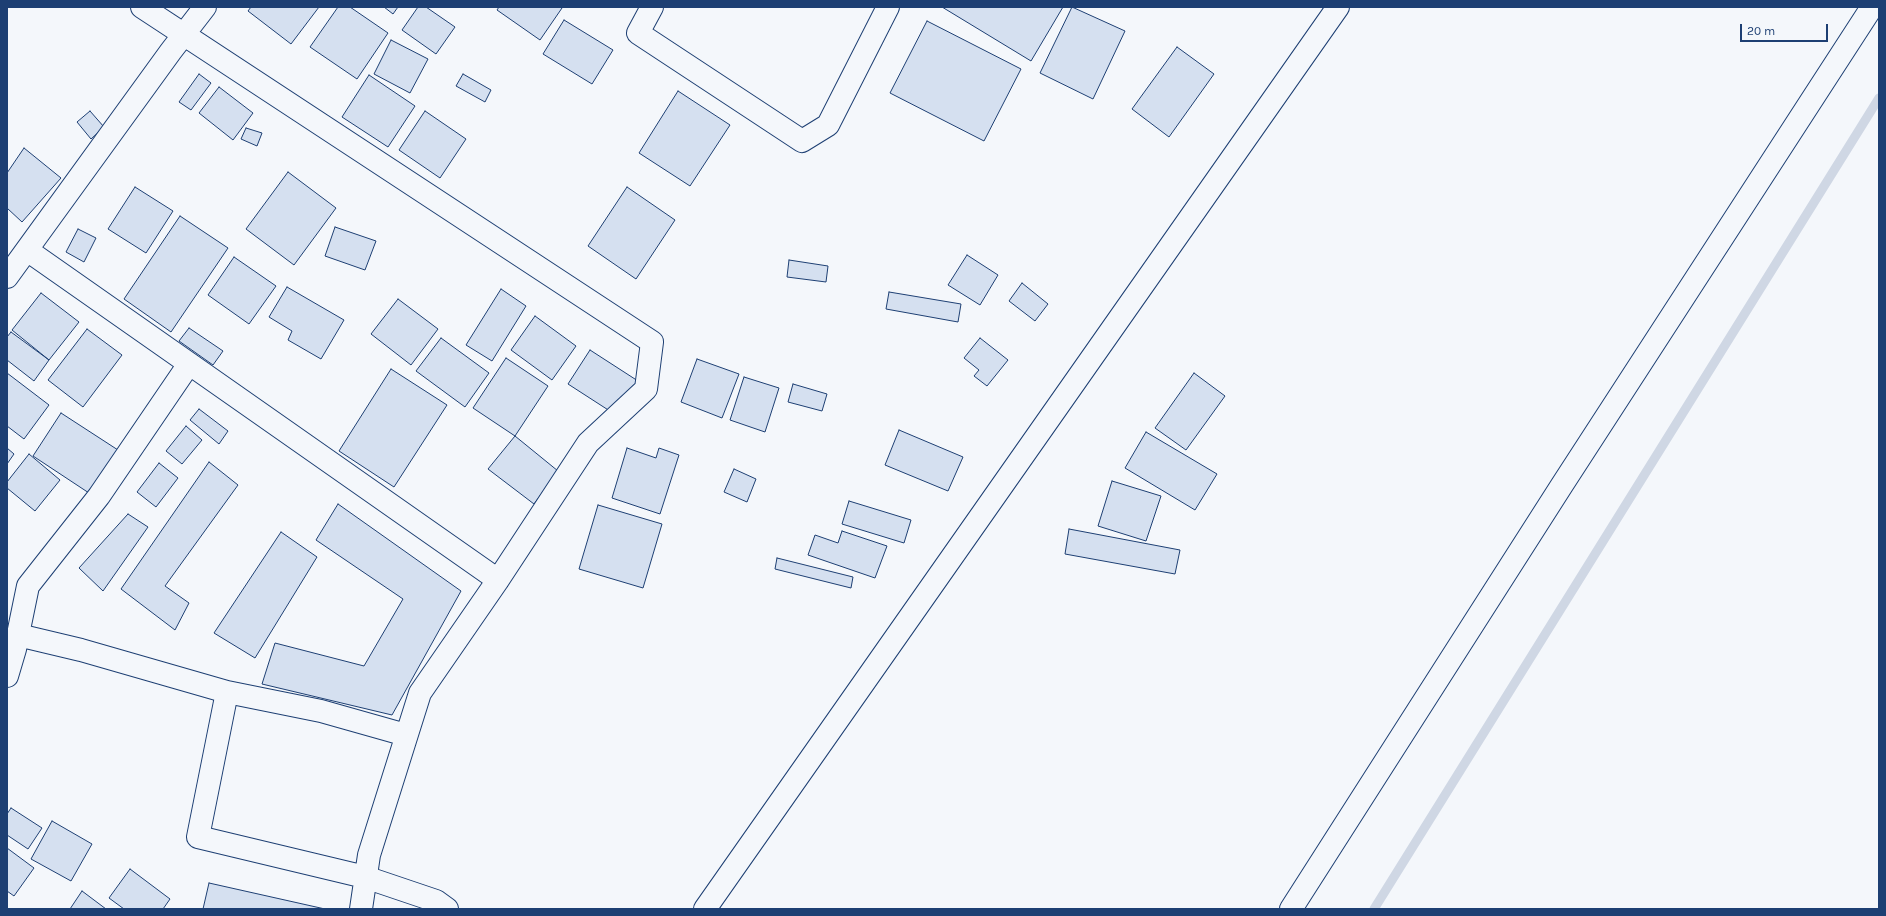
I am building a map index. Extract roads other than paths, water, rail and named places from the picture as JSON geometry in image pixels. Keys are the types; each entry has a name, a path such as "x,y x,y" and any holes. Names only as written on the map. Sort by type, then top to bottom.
{"street":[{"path":"142,7 652,342 646,390 588,443 498,580 420,692 369,855 361,909"},
{"path":"7,277 205,7"},
{"path":"652,7 638,33 802,142 828,125 888,7"},
{"path":"705,909 1338,7"},
{"path":"1291,909 1562,485 1872,7"},
{"path":"27,250 498,580"},
{"path":"7,676 18,635 28,586 99,496 189,364"},
{"path":"18,635 81,650 227,692 321,711 406,735"},
{"path":"227,692 198,837 365,876 436,901 447,909"}],"waterway":[{"path":"1374,909 1879,98"}]}
